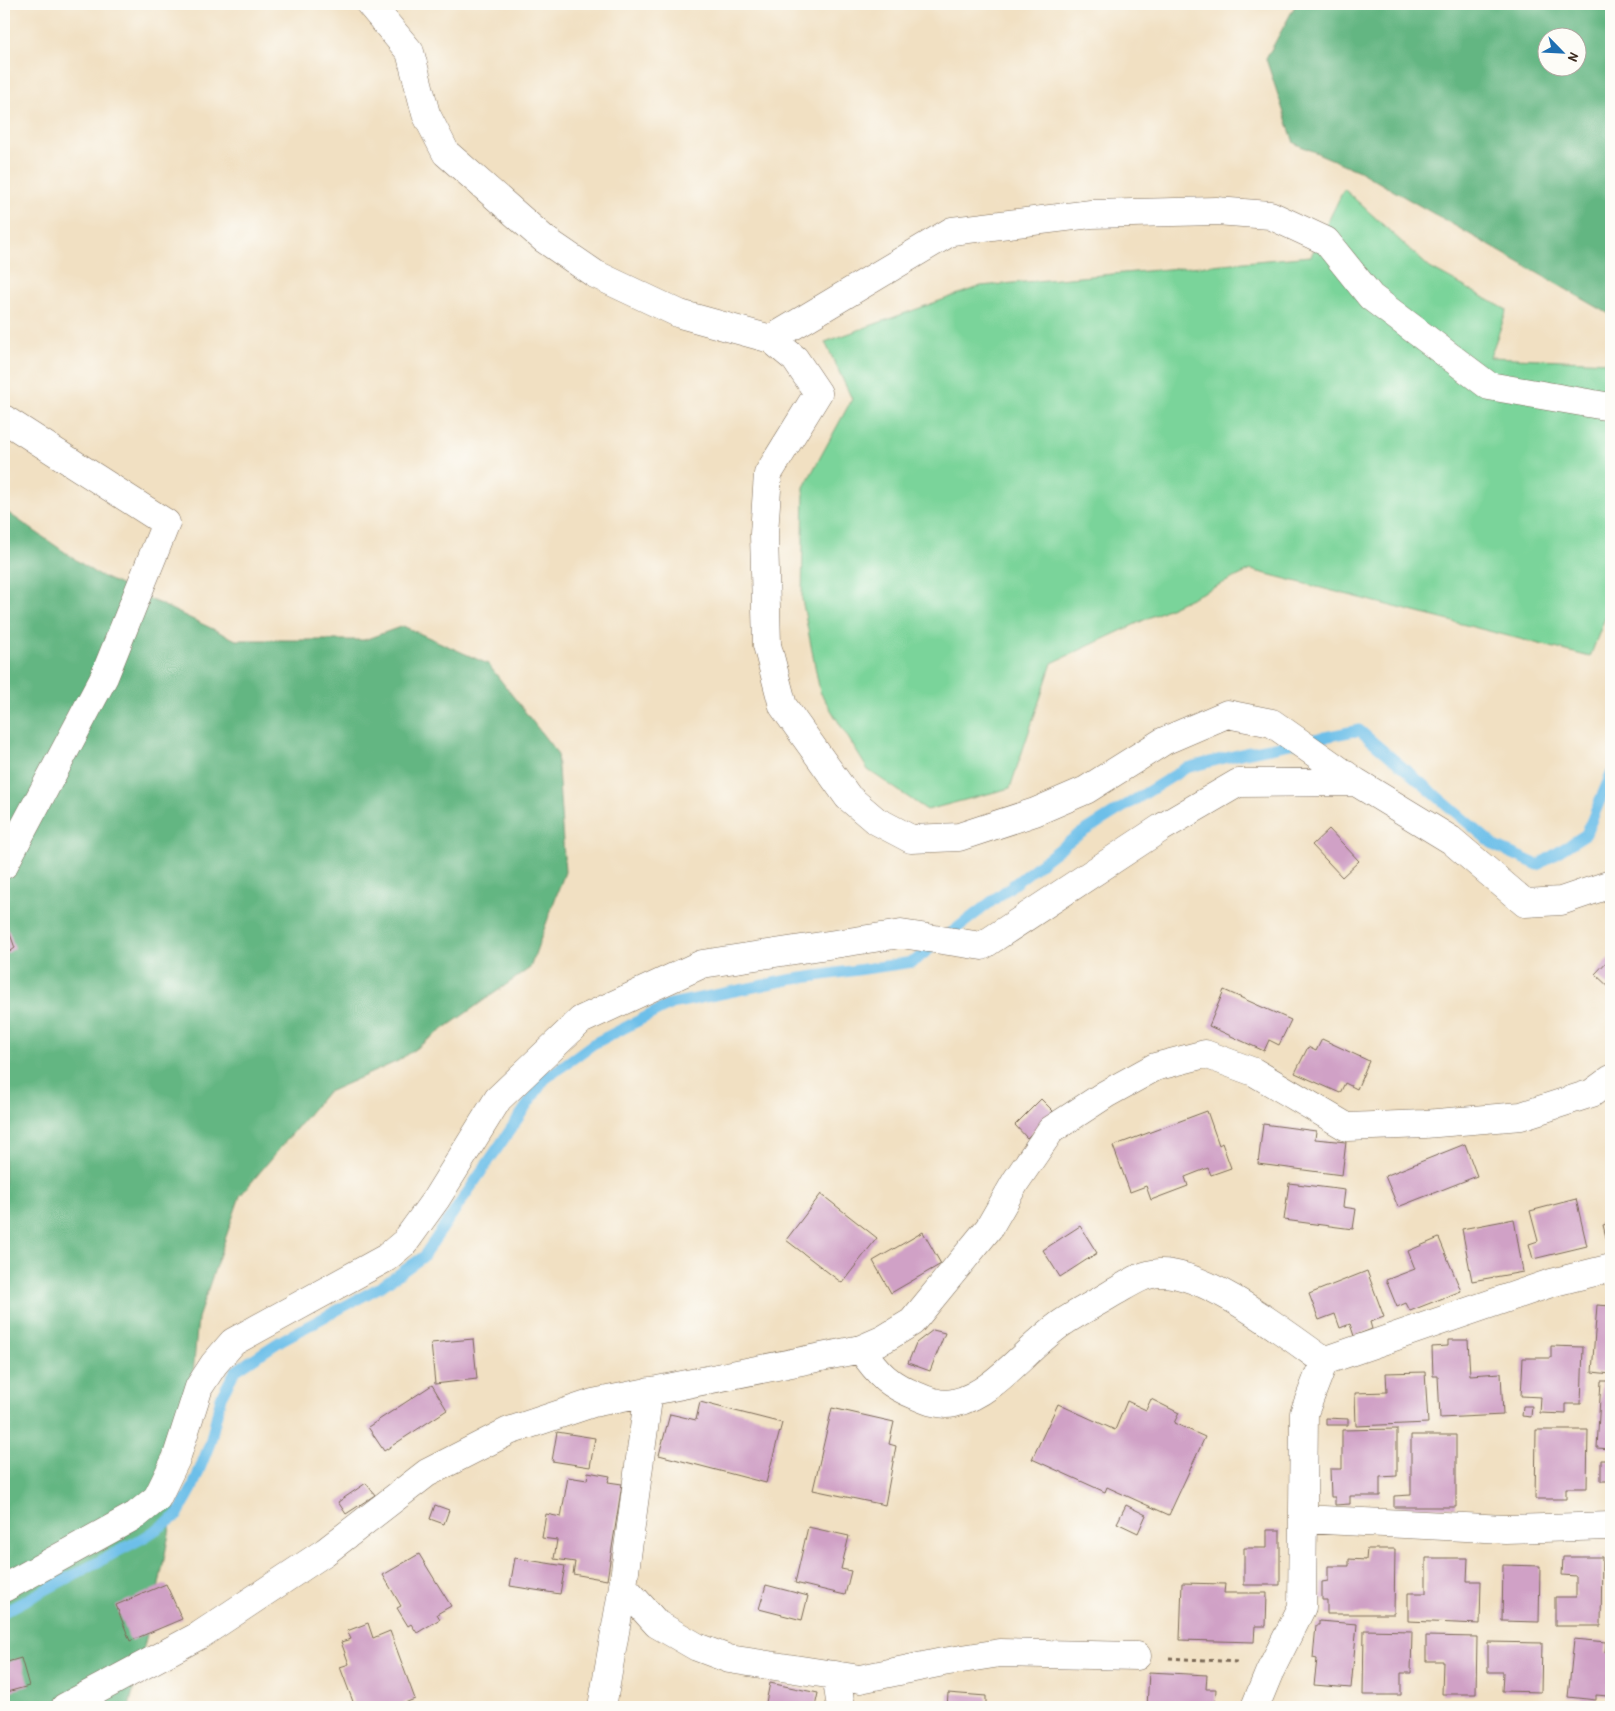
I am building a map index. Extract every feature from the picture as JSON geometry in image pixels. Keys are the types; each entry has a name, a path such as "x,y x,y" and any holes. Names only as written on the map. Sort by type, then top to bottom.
{"street":[{"path":"370,4 410,52 426,114 446,153 544,239 595,274 680,314 771,338 795,359 818,393 768,474 764,534 764,596 767,645 783,706 848,798 875,820 911,838 959,837 1035,812 1086,790 1164,741 1227,714 1272,722 1356,782 1452,840 1525,903 1561,900 1611,884"},
{"path":"771,338 952,231 1091,214 1216,212 1270,215 1326,241 1371,298 1489,386 1611,407"},
{"path":"4,419 166,522 104,677 21,829 4,865"},
{"path":"4,1588 136,1515 157,1498 176,1459 199,1387 214,1364 233,1342 386,1258 405,1242 436,1199 498,1099 581,1020 702,964 901,934 982,946 1161,828 1238,783 1356,782"},
{"path":"65,1707 200,1635 325,1552 428,1473 509,1431 593,1403 861,1349 884,1339 912,1322 989,1228 1016,1181 1051,1130 1106,1094 1154,1067 1205,1054 1254,1072 1347,1126 1425,1124 1521,1116 1592,1093 1611,1078"},
{"path":"1255,1707 1302,1607 1304,1413 1324,1361 1551,1283 1611,1268"},
{"path":"861,1349 876,1371 890,1384 938,1404 953,1404 978,1394 1062,1323 1140,1278 1160,1273 1189,1279 1242,1303 1324,1361"},
{"path":"602,1707 623,1586 649,1391"},
{"path":"1302,1519 1505,1529 1611,1526"},
{"path":"623,1586 657,1624 697,1647 729,1659 860,1679 943,1662 1000,1653 1138,1656"},
{"path":"836,1675 841,1707"}],"path":[{"path":"1138,1656 1274,1664"}],"green space":[{"path":"1296,4 1611,4 1611,315 1359,171 1294,143 1266,59"},
{"path":"1344,189 1430,268 1507,310 1490,357 1611,362 1611,602 1590,657 1251,570 1052,663 1010,788 927,810 868,770 820,692 802,599 804,487 852,399 825,342 981,286 1311,256"},
{"path":"4,510 95,573 236,640 364,640 403,626 488,664 557,753 565,872 530,968 398,1061 326,1093 240,1196 198,1318 187,1442 158,1590 129,1707 4,1707"}],"building":[{"path":"1329,829 1359,861 1342,877 1312,845"},
{"path":"4,921 15,948 4,956"},
{"path":"1611,957 1611,989 1595,974"},
{"path":"1224,990 1291,1020 1279,1045 1269,1040 1264,1051 1209,1026"},
{"path":"1322,1039 1369,1061 1357,1089 1345,1083 1340,1093 1295,1073 1308,1047 1316,1051"},
{"path":"1041,1099 1053,1111 1027,1138 1015,1125"},
{"path":"1207,1111 1219,1145 1222,1143 1231,1168 1211,1175 1208,1168 1185,1177 1188,1186 1151,1200 1146,1186 1130,1192 1113,1146"},
{"path":"1263,1124 1316,1131 1315,1139 1346,1142 1342,1175 1258,1164"},
{"path":"1465,1144 1477,1176 1398,1207 1385,1176"},
{"path":"1289,1183 1345,1190 1343,1207 1356,1209 1353,1229 1284,1220"},
{"path":"821,1194 877,1238 842,1283 786,1240"},
{"path":"1576,1199 1587,1246 1533,1259 1529,1244 1538,1241 1530,1211"},
{"path":"1514,1219 1523,1272 1472,1281 1462,1229"},
{"path":"1611,1223 1611,1245 1608,1245 1603,1225"},
{"path":"1080,1226 1097,1253 1060,1277 1043,1250"},
{"path":"923,1232 941,1264 891,1293 873,1261"},
{"path":"1439,1238 1461,1291 1410,1311 1406,1303 1397,1307 1386,1280 1415,1269 1408,1251"},
{"path":"1367,1271 1384,1317 1370,1322 1372,1329 1354,1336 1350,1324 1340,1328 1335,1314 1319,1320 1309,1294"},
{"path":"1597,1305 1611,1306 1611,1374 1592,1372"},
{"path":"933,1330 945,1333 930,1371 908,1363 916,1343"},
{"path":"473,1339 477,1379 435,1384 431,1343"},
{"path":"1448,1340 1468,1340 1470,1375 1501,1373 1503,1415 1440,1418 1438,1376 1433,1376 1432,1347 1448,1346"},
{"path":"1551,1346 1583,1347 1581,1404 1566,1404 1566,1414 1540,1413 1541,1397 1521,1396 1523,1358 1551,1358"},
{"path":"1425,1372 1428,1423 1356,1426 1355,1393 1387,1392 1386,1373"},
{"path":"1601,1381 1611,1381 1611,1449 1597,1448"},
{"path":"432,1385 447,1410 384,1451 368,1427"},
{"path":"1151,1399 1179,1413 1174,1423 1205,1437 1169,1515 1107,1487 1105,1492 1032,1459 1058,1404 1115,1430 1127,1401 1146,1410"},
{"path":"700,1402 782,1423 766,1483 659,1455 670,1414 696,1420"},
{"path":"1523,1406 1532,1406 1531,1417 1522,1416"},
{"path":"832,1408 894,1422 889,1444 896,1446 885,1505 813,1490"},
{"path":"1326,1418 1348,1419 1348,1425 1326,1425"},
{"path":"1397,1429 1397,1476 1380,1477 1380,1496 1350,1496 1350,1504 1335,1505 1335,1497 1331,1497 1330,1469 1342,1469 1342,1430"},
{"path":"1536,1430 1588,1430 1587,1488 1566,1488 1566,1499 1535,1499"},
{"path":"557,1432 595,1438 590,1467 552,1461"},
{"path":"1411,1435 1456,1435 1456,1507 1394,1507 1394,1496 1411,1495"},
{"path":"1601,1460 1611,1460 1611,1481 1601,1481"},
{"path":"588,1472 610,1476 608,1482 622,1484 607,1580 573,1574 575,1562 554,1559 557,1540 542,1538 546,1514 561,1517 568,1477 587,1480"},
{"path":"366,1483 375,1495 346,1514 338,1502"},
{"path":"435,1505 449,1510 444,1524 430,1519"},
{"path":"1126,1505 1146,1515 1138,1533 1117,1523"},
{"path":"808,1527 849,1536 841,1569 851,1571 845,1595 795,1583"},
{"path":"1267,1530 1280,1530 1280,1585 1244,1585 1244,1548 1267,1548"},
{"path":"1367,1549 1395,1549 1394,1614 1327,1614 1327,1600 1322,1600 1322,1582 1328,1581 1328,1566 1349,1566 1349,1559 1366,1560"},
{"path":"419,1554 451,1606 437,1614 440,1619 417,1633 411,1624 408,1626 397,1608 401,1606 383,1575"},
{"path":"1563,1557 1602,1557 1601,1626 1555,1626 1555,1597 1576,1597 1576,1576 1562,1575"},
{"path":"515,1558 565,1566 560,1594 510,1586"},
{"path":"1426,1558 1468,1558 1467,1581 1481,1581 1480,1624 1408,1621 1408,1593 1426,1593"},
{"path":"1503,1565 1540,1566 1539,1622 1502,1621"},
{"path":"1182,1583 1225,1584 1224,1593 1267,1593 1266,1626 1255,1626 1254,1642 1180,1640"},
{"path":"166,1584 182,1619 130,1641 116,1605"},
{"path":"766,1585 808,1596 802,1620 759,1609"},
{"path":"1319,1621 1357,1624 1351,1688 1314,1685 1317,1659 1313,1658 1316,1625 1319,1625"},
{"path":"368,1623 373,1638 390,1631 415,1699 394,1707 355,1707 340,1667 349,1664 341,1642 351,1639 347,1631"},
{"path":"1364,1630 1412,1631 1411,1673 1401,1673 1401,1695 1363,1695"},
{"path":"1426,1636 1477,1637 1476,1694 1442,1694 1443,1661 1426,1661"},
{"path":"1574,1639 1606,1642 1605,1652 1611,1653 1608,1696 1596,1695 1596,1700 1568,1697"},
{"path":"1488,1642 1542,1643 1541,1692 1502,1691 1503,1672 1488,1672"},
{"path":"21,1658 29,1686 7,1692 4,1680 4,1663"},
{"path":"1149,1672 1207,1675 1206,1689 1216,1689 1215,1707 1147,1707"},
{"path":"770,1683 818,1693 815,1707 765,1707"},
{"path":"948,1693 986,1696 986,1707 947,1707"}],"waterway":[{"path":"4,1612 145,1537 177,1516 192,1489 210,1443 221,1397 235,1371 282,1340 382,1286 423,1257 545,1079 593,1044 671,1004 788,980 913,962 1075,837 1186,768 1245,753 1359,730 1495,846 1538,865 1586,834 1611,774"}]}
